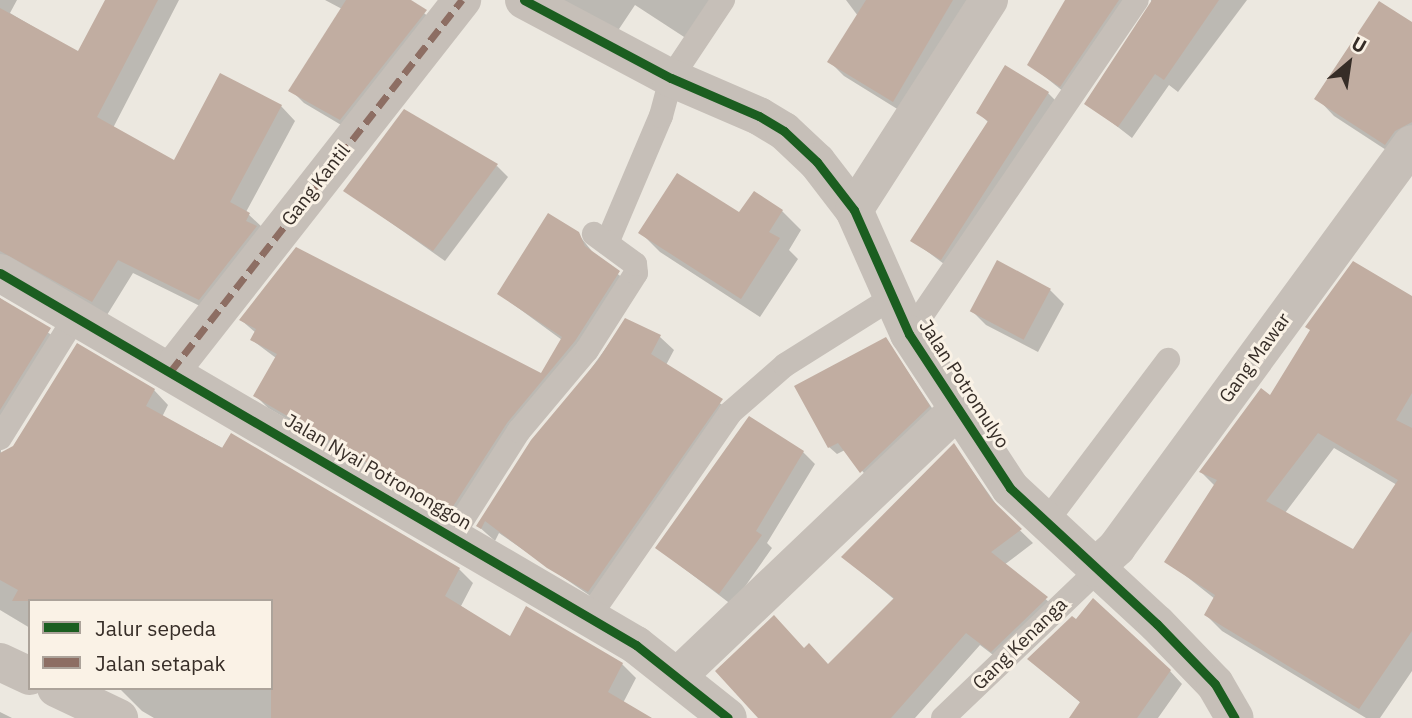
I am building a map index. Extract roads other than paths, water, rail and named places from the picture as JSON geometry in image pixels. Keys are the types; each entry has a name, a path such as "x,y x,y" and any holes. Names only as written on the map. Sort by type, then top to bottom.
{"street":[{"name":"Gang Kantil","path":"171,371 462,0"},
{"name":"Jalan Potromulyo","path":"524,0 671,78 784,131 817,162 855,211 909,334 960,407 1010,488 1215,684 1230,702 1235,718"},
{"path":"855,211 989,0"},
{"name":"Gang Mawar","path":"1095,569 1117,547 1412,144"},
{"name":"Jalan Nyai Potrononggon","path":"0,273 589,617 679,675 728,718"},
{"path":"679,675 960,407"},
{"path":"0,662 28,675"},
{"path":"59,690 119,718"}],"lane":[{"path":"452,536 519,431 587,350 636,273 635,264 600,239 661,116 671,78 723,0"},
{"path":"909,334 1137,0"},
{"path":"589,617 730,413 785,366 893,297"},
{"path":"0,438 76,316"},
{"path":"1046,522 1168,360"},
{"name":"Gang Kenanga","path":"943,718 1095,569"}]}
